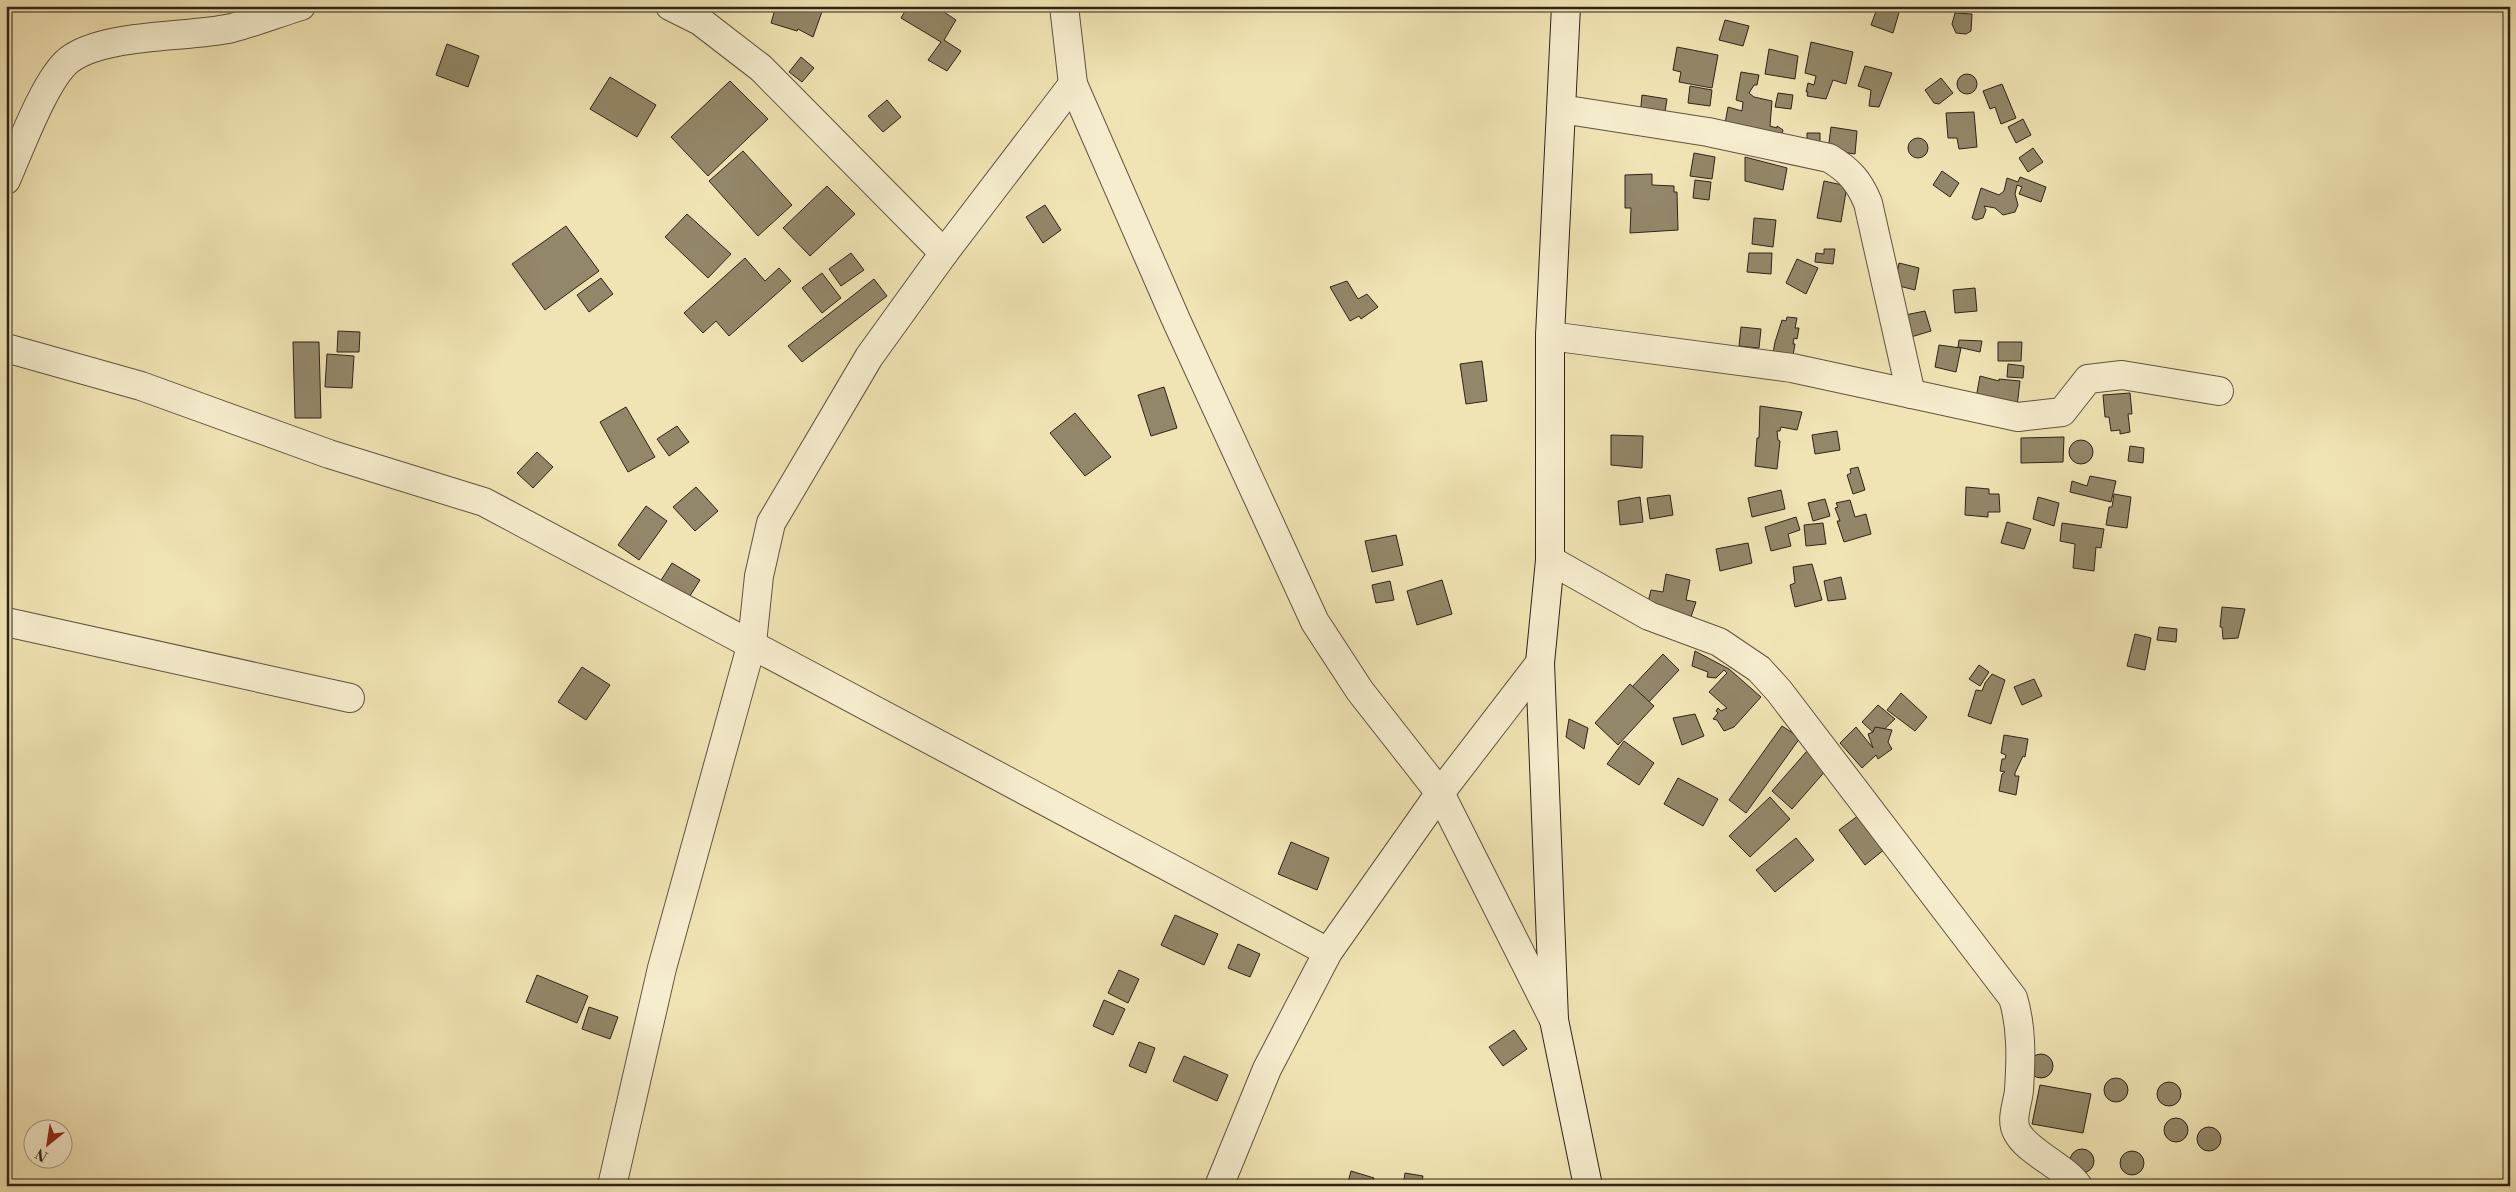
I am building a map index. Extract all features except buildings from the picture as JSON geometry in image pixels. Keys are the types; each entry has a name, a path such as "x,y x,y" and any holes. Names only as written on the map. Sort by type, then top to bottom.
{"street":[{"path":"6,180 31,121 51,83 69,60 104,44 232,28 301,6"},
{"path":"670,6 700,21 761,68 944,253"},
{"path":"1064,6 1073,84 1178,322 1315,622 1360,691 1440,793 1554,1020"},
{"path":"1566,6 1550,336 1550,560 1540,663 1554,1020 1588,1186"},
{"path":"612,1186 662,968 752,643 759,576 771,523 869,357 944,253 1073,84"},
{"path":"1561,109 1708,132 1829,158 1845,167 1859,182 1868,203 1911,394"},
{"path":"1550,336 1792,368 2018,417 2062,412 2088,379 2122,375 2219,391"},
{"path":"6,348 141,386 329,454 484,502 752,643 1328,952"},
{"path":"1550,560 1649,616 1726,646 1759,669 1779,691 2013,998 2019,1018 2019,1092 2014,1125 2023,1140 2070,1176 2078,1186"},
{"path":"6,622 350,698"},
{"path":"1219,1186 1267,1069 1328,952 1440,793 1540,663"}]}
